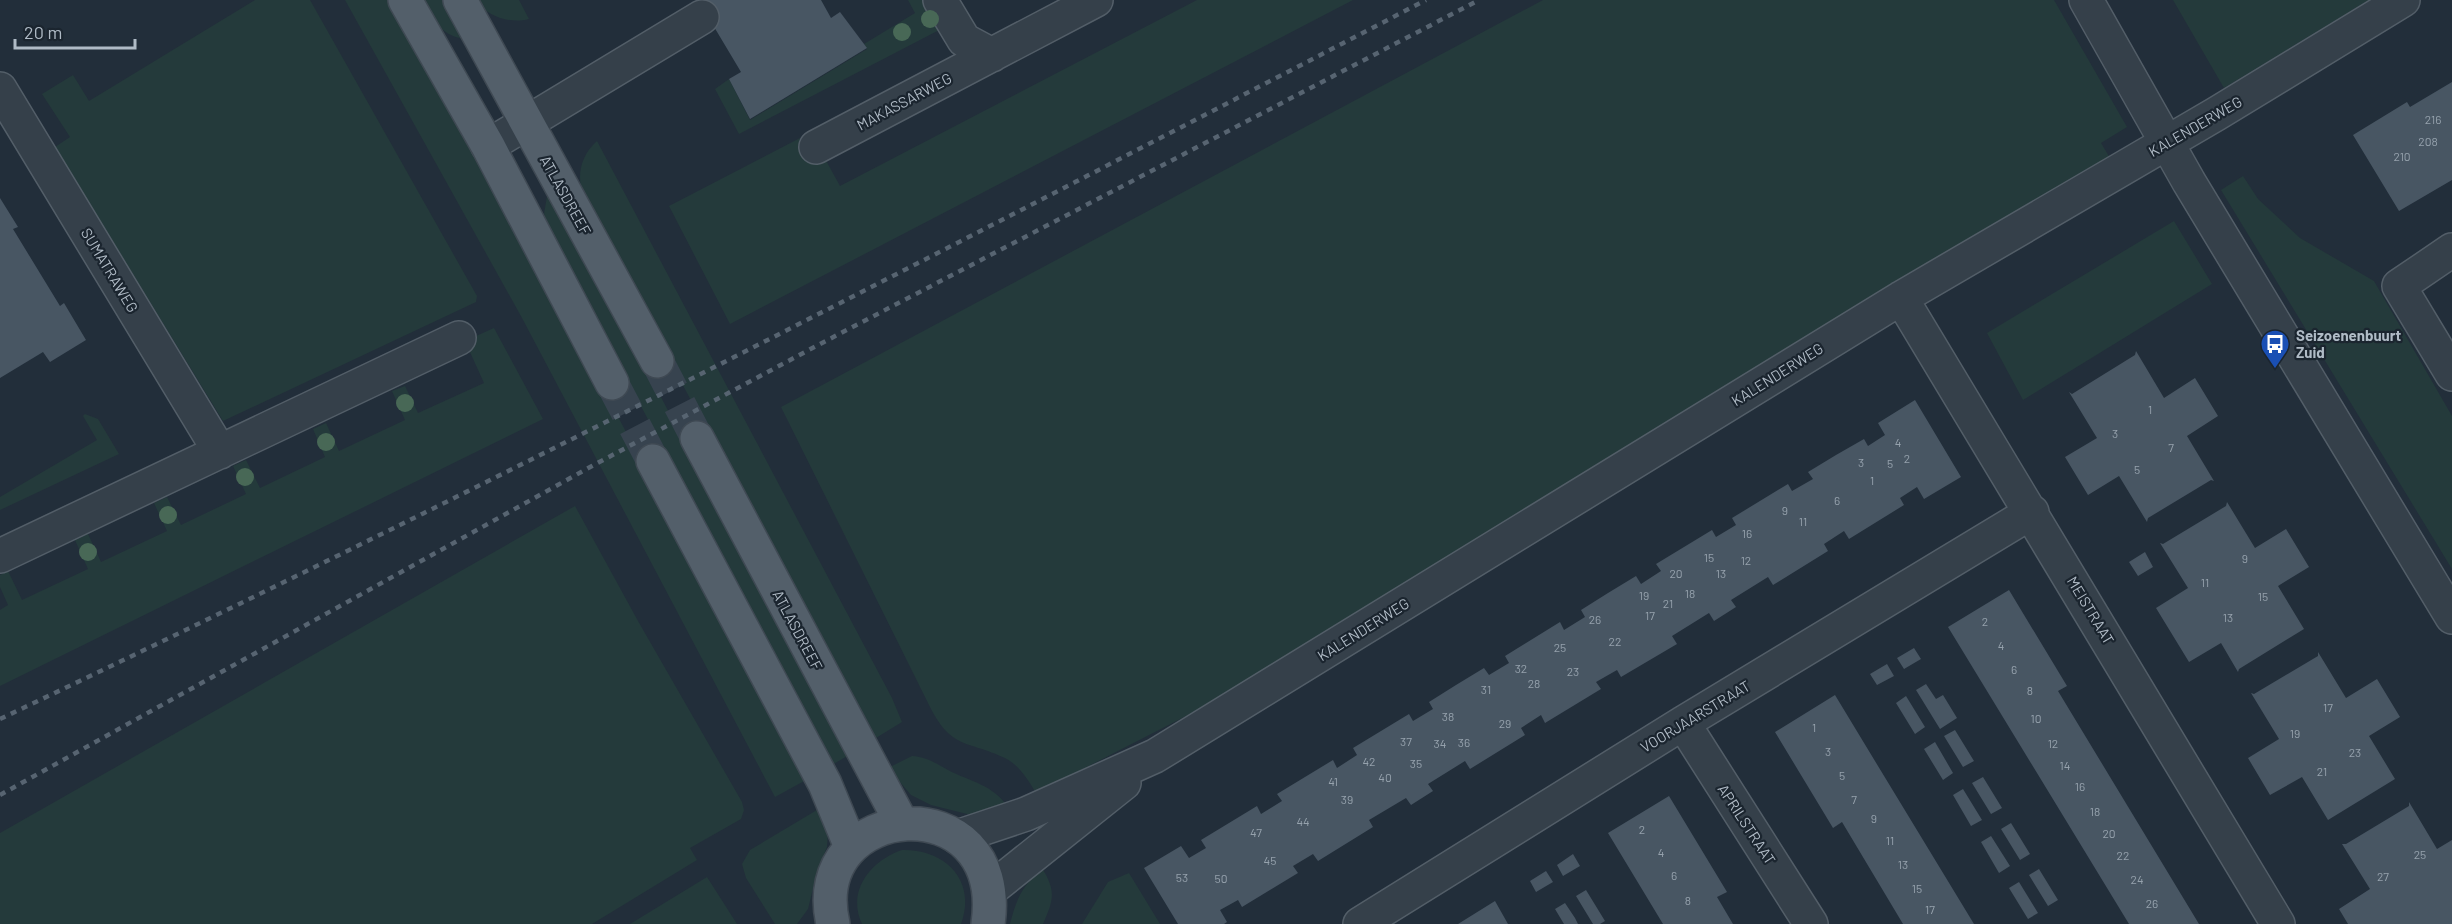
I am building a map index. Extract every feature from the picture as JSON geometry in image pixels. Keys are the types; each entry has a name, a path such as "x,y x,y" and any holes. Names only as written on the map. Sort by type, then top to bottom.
{"main road":[{"path":"405,0 488,146 612,383"},
{"name":"ATLASDREEF","path":"460,0 657,361"},
{"name":"ATLASDREEF","path":"697,438 901,822"},
{"path":"653,461 825,784 851,847"},
{"path":"831,923 830,897 837,867 851,847 875,830 901,822 930,824 957,837 979,860 990,890 988,924"}],"street":[{"path":"940,0 964,40 992,54"},
{"name":"MAKASSARWEG","path":"816,147 1096,0"},
{"path":"2086,0 2167,142 2452,617"},
{"name":"KALENDERWEG","path":"957,837 1026,814 1155,756 1901,298 2403,0"},
{"path":"488,146 702,17"},
{"name":"SUMATRAWEG","path":"0,89 220,452"},
{"path":"2452,250 2399,285 2452,374"},
{"name":"MEISTRAAT","path":"1901,298 2032,512 2278,924"},
{"path":"0,556 459,338"},
{"name":"VOORJAARSTRAAT","path":"1360,923 1683,723 2032,512"},
{"name":"APRILSTRAAT","path":"1683,723 1811,924"},
{"name":"KALENDERWEG","path":"990,890 1155,756"}],"green space":[{"path":"255,0 310,0 477,296 476,302 223,421 55,147 70,137 42,94 73,75 89,101"},
{"path":"345,0 391,0 535,259 794,751 806,780 775,797 522,318"},
{"path":"422,0 442,0 464,39 443,30"},
{"path":"475,0 519,0 529,19 514,21 500,18 486,11"},
{"path":"908,0 929,0 945,27 739,134 715,89 729,79 750,120 867,49 864,44 915,13"},
{"path":"1197,0 1353,0 730,324 669,206 800,138 813,163 824,157 840,186"},
{"path":"1543,0 2054,0 2127,127 2101,143 2110,158 1190,714 1036,793 1023,773 1010,761 953,737 938,721 930,707 781,407"},
{"path":"2173,0 2369,0 2224,88"},
{"path":"597,141 892,698 902,722 871,741 584,198 580,182 581,167 587,153"},
{"path":"2243,176 2258,199 2300,238 2374,281 2452,416 2452,569 2221,190"},
{"path":"549,184 849,755 830,766 549,231 544,214"},
{"path":"2174,221 2212,284 2023,400 1987,333"},
{"path":"494,328 543,419 0,686 0,610 8,605 0,587 0,575 8,571 22,600 88,569 75,540 88,534 101,562 167,531 154,503 167,497 181,525 246,494 233,466 246,460 260,488 325,457 313,429 326,423 339,451 405,420 392,391 405,386 418,413 484,383 465,341"},
{"path":"85,414 98,419 119,454 0,510 0,497 97,440 83,416"},
{"path":"575,506 742,802 744,810 741,819 690,848 697,860 592,924 0,924 0,833"},
{"path":"912,756 931,761 981,784 995,793 1008,807 975,816 931,805 911,795 888,768"},
{"path":"822,807 828,831 827,847 817,872 808,909 797,924 775,924 746,878 742,864 750,850"},
{"path":"902,850 932,855 944,861 954,870 965,894 965,908 961,924 862,924 857,900 865,878 881,861"},
{"path":"1042,868 1050,883 1052,895 1043,924 1010,924 1021,893"},
{"path":"1129,873 1160,924 1082,924 1108,882"},
{"path":"707,877 737,924 630,924"}],"building":[{"path":"698,0 821,0 831,18 840,12 867,48 750,119 729,79 741,72"},
{"path":"2452,82 2452,180 2399,211 2353,135 2407,102 2410,107"},
{"path":"0,198 18,227 13,229 60,306 64,303 86,340 50,362 43,352 0,378"},
{"path":"2136,351 2164,398 2195,378 2218,416 2187,436 2214,481 2211,480 2148,518 2147,522 2119,476 2088,495 2065,457 2097,438 2069,392 2072,394 2135,355"},
{"path":"1915,400 1961,477 1924,499 1917,487 1900,498 1904,505 1849,539 1844,531 1824,544 1828,551 1773,585 1768,577 1731,600 1736,607 1714,621 1709,613 1672,636 1677,644 1621,677 1617,670 1596,682 1601,689 1545,723 1541,715 1521,728 1525,735 1470,769 1465,761 1428,784 1433,791 1411,805 1406,798 1369,820 1373,827 1318,861 1313,854 1293,866 1298,873 1242,907 1238,900 1220,910 1227,922 1224,924 1178,924 1144,868 1181,846 1189,858 1206,848 1201,840 1257,806 1261,814 1282,801 1277,794 1333,760 1337,768 1357,755 1353,748 1409,714 1413,721 1433,709 1429,702 1484,668 1489,675 1509,663 1505,656 1560,622 1564,630 1585,617 1581,610 1636,576 1641,584 1661,571 1656,564 1712,530 1716,537 1736,525 1732,518 1788,484 1792,491 1813,479 1808,472 1864,439 1868,446 1885,435 1878,423"},
{"path":"2227,502 2255,548 2286,529 2309,567 2278,586 2304,629 2239,669 2238,672 2221,643 2189,662 2156,608 2188,588 2160,543 2163,544 2226,506"},
{"path":"2145,552 2153,567 2138,576 2129,562"},
{"path":"2009,590 2067,686 2058,691 2199,924 2129,924 1948,627"},
{"path":"1914,648 1921,659 1904,669 1897,658"},
{"path":"2318,652 2346,698 2377,679 2400,717 2369,736 2395,779 2328,820 2302,777 2270,795 2248,758 2279,739 2251,693 2254,694 2318,656"},
{"path":"1887,664 1894,676 1877,685 1870,674"},
{"path":"1926,684 1936,699 1943,695 1957,718 1940,729 1916,690"},
{"path":"1835,695 1974,924 1903,924 1842,822 1833,828 1775,732"},
{"path":"1906,696 1925,727 1915,734 1896,703"},
{"path":"1955,730 1974,761 1963,767 1944,736"},
{"path":"1935,742 1953,773 1943,780 1924,749"},
{"path":"1983,777 2002,808 1991,814 1972,783"},
{"path":"1963,789 1982,820 1971,826 1953,795"},
{"path":"1669,796 1727,892 1717,897 1733,924 1663,924 1608,833"},
{"path":"2409,802 2437,849 2452,840 2452,924 2348,924 2339,909 2370,889 2342,844 2346,844 2409,806"},
{"path":"2011,823 2030,854 2020,860 2001,829"},
{"path":"1991,836 2010,866 1999,873 1981,842"},
{"path":"1573,854 1580,866 1563,876 1557,865"},
{"path":"2039,869 2058,900 2048,906 2029,875"},
{"path":"1546,871 1553,882 1536,892 1530,881"},
{"path":"2019,882 2038,913 2028,919 2009,888"},
{"path":"1586,890 1605,921 1600,924 1593,924 1576,896"},
{"path":"1495,901 1508,924 1458,924"},
{"path":"1565,903 1578,924 1564,924 1555,909"}],"tunnel":[{"path":"657,361 697,438"},
{"path":"612,383 653,461"}],"railway":[{"path":"0,719 538,456 1426,0"},
{"path":"0,795 592,466 820,344 1479,0"}],"place":[{"name":"Seizoenenbuurt Zuid","path":"2275,370"}]}
